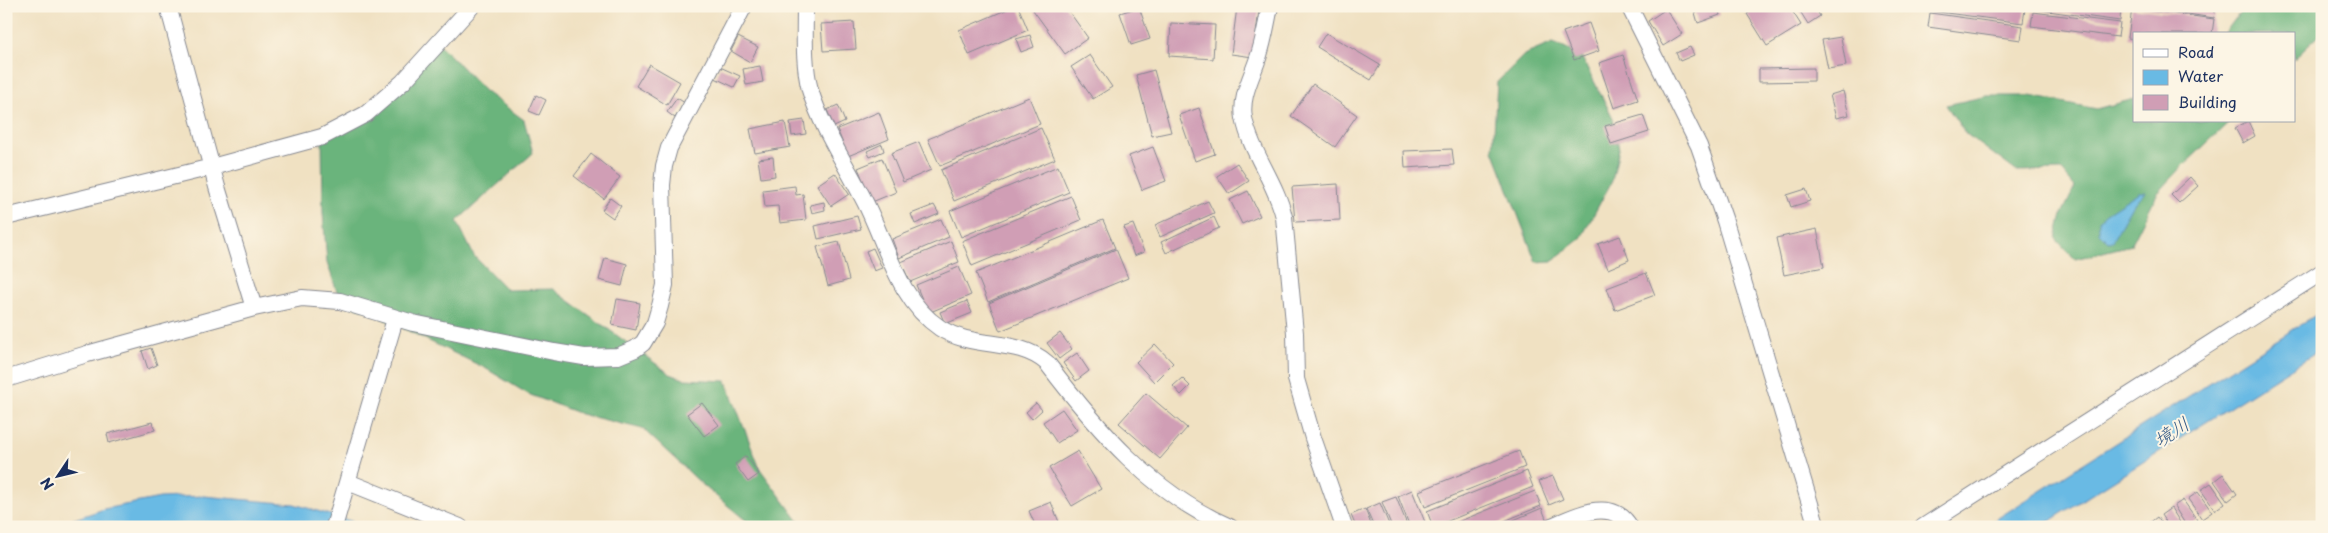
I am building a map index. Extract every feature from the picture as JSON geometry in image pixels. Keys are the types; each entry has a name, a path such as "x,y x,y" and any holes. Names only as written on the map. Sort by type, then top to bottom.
{"street":[{"path":"168,6 212,167 254,308"},
{"path":"6,217 212,167 322,137 366,114 404,82 472,6"},
{"path":"6,379 87,354 254,308 302,298 340,301 395,318 584,357 618,356 635,349 643,343 655,323 664,285 662,185 664,166 669,148 744,6"},
{"path":"806,6 807,70 818,111 866,205 893,266 919,311 942,329 964,338 1010,346 1036,354 1047,363 1103,433 1134,464 1196,511 1230,527"},
{"path":"1270,6 1259,54 1244,101 1244,117 1257,154 1280,201 1284,217 1295,333 1296,379 1313,438 1344,527"},
{"path":"1629,6 1699,146 1725,221 1816,527"},
{"path":"1923,527 2322,272"},
{"path":"334,527 395,318"},
{"path":"347,485 460,527"},
{"path":"1550,527 1576,515 1605,510 1625,519 1630,527"}],"green space":[{"path":"2245,6 2322,6 2322,33 2296,57 2296,32 2226,32"},
{"path":"1553,43 1581,56 1613,118 1619,149 1612,181 1581,238 1552,261 1536,262 1493,150 1497,82 1524,55"},
{"path":"439,44 486,92 524,120 533,153 457,221 474,256 507,290 553,289 670,374 684,379 726,381 760,469 803,527 754,527 704,486 643,429 581,414 528,394 485,368 365,310 340,301 327,262 323,213 322,137 367,114"},
{"path":"1987,96 2030,96 2097,109 2133,99 2133,122 2229,122 2157,194 2131,245 2075,259 2056,239 2062,214 2075,187 2061,170 2016,171 1965,133 1946,105"}],"water":[{"path":"2139,192 2146,192 2135,201 2112,241 2108,242 2099,233 2099,221 2105,214"},
{"name":"境川","path":"2322,311 2322,349 2040,527 1984,527"},
{"path":"203,496 294,504 371,527 51,527 104,509 160,498"}],"building":[{"path":"1018,6 1028,30 969,55 959,30"},
{"path":"1039,6 1065,6 1088,38 1065,54 1033,10"},
{"path":"1693,6 1717,6 1720,15 1698,23"},
{"path":"1759,6 1789,6 1801,25 1767,46 1747,14"},
{"path":"1801,6 1814,6 1820,16 1808,24 1798,8"},
{"path":"1923,6 2005,6 2025,9 2023,23 1923,10"},
{"path":"2034,6 2121,6 2120,21 2033,9"},
{"path":"2134,6 2216,6 2214,18"},
{"path":"1139,7 1150,39 1131,45 1120,13"},
{"path":"1237,7 1259,10 1253,57 1231,54"},
{"path":"2132,8 2214,19 2212,32 2133,32 2133,39 2128,38"},
{"path":"1666,9 1682,34 1663,46 1648,21"},
{"path":"2033,12 2120,23 2118,37 2031,26"},
{"path":"1930,13 2023,26 2021,40 1928,27"},
{"path":"854,22 856,49 823,51 821,24"},
{"path":"1171,23 1215,25 1213,59 1169,56"},
{"path":"1589,23 1599,51 1574,60 1563,32"},
{"path":"1326,33 1380,65 1371,80 1317,47"},
{"path":"1030,35 1034,47 1021,52 1016,39"},
{"path":"738,37 758,47 750,62 731,51"},
{"path":"1841,37 1846,66 1828,69 1822,40"},
{"path":"1690,47 1694,55 1680,61 1676,53"},
{"path":"1090,55 1112,87 1093,99 1071,67"},
{"path":"1623,55 1638,100 1614,108 1599,63"},
{"path":"649,64 680,82 667,105 636,86"},
{"path":"760,66 763,82 746,85 743,69"},
{"path":"720,67 740,76 734,87 715,78"},
{"path":"1814,68 1814,81 1759,82 1759,69"},
{"path":"1154,70 1171,132 1152,136 1136,75"},
{"path":"1313,84 1357,115 1335,147 1291,116"},
{"path":"1843,91 1849,115 1836,118 1830,95"},
{"path":"536,95 546,100 539,115 529,111"},
{"path":"1029,97 1040,124 940,166 928,139"},
{"path":"677,98 685,103 675,118 667,112"},
{"path":"838,105 845,122 834,127 827,110"},
{"path":"1199,108 1215,154 1195,161 1179,115"},
{"path":"879,112 889,139 848,156 837,129"},
{"path":"1643,115 1649,132 1611,144 1605,126"},
{"path":"804,120 806,134 792,136 790,122"},
{"path":"785,122 790,147 755,153 750,129"},
{"path":"2248,122 2255,136 2243,143 2235,128"},
{"path":"1041,128 1055,159 954,201 941,170"},
{"path":"919,142 931,170 903,182 891,153"},
{"path":"882,144 884,151 870,157 867,151"},
{"path":"1153,147 1166,181 1142,190 1129,156"},
{"path":"1452,149 1454,165 1405,168 1404,151"},
{"path":"591,154 620,177 604,199 574,176"},
{"path":"773,157 775,176 761,178 758,159"},
{"path":"882,158 896,192 872,202 858,168"},
{"path":"1237,163 1249,181 1229,194 1217,176"},
{"path":"1058,166 1069,192 961,237 950,211"},
{"path":"835,173 849,194 831,206 817,185"},
{"path":"2190,177 2198,186 2179,203 2171,195"},
{"path":"1338,184 1340,220 1295,222 1292,187"},
{"path":"795,186 796,195 803,194 806,220 780,223 778,206 765,207 763,190"},
{"path":"1806,189 1810,201 1791,207 1787,195"},
{"path":"1248,191 1260,216 1242,224 1230,200"},
{"path":"1071,196 1081,220 972,266 962,241"},
{"path":"610,198 621,206 613,218 602,210"},
{"path":"1208,201 1214,213 1160,237 1155,225"},
{"path":"824,202 825,210 812,213 810,205"},
{"path":"934,205 939,214 915,224 911,214"},
{"path":"857,216 861,229 818,239 815,226"},
{"path":"1214,217 1219,228 1166,253 1161,242"},
{"path":"941,219 949,237 899,258 892,239"},
{"path":"1103,220 1115,248 988,302 976,273"},
{"path":"1133,224 1144,252 1134,256 1124,227"},
{"path":"1817,229 1824,267 1784,275 1776,238"},
{"path":"1620,236 1629,260 1608,269 1598,244"},
{"path":"951,241 959,262 910,282 901,262"},
{"path":"839,242 849,280 828,286 817,247"},
{"path":"873,248 882,268 874,271 866,251"},
{"path":"1116,249 1128,278 1000,331 989,303"},
{"path":"605,258 627,264 622,286 599,280"},
{"path":"959,267 971,295 928,313 916,285"},
{"path":"1646,273 1655,295 1615,310 1607,288"},
{"path":"617,299 640,303 636,330 612,325"},
{"path":"967,301 972,313 945,324 940,312"},
{"path":"1060,333 1072,349 1059,359 1047,343"},
{"path":"1155,344 1173,363 1154,382 1136,362"},
{"path":"151,348 157,365 148,369 142,351"},
{"path":"1077,353 1089,371 1076,381 1063,363"},
{"path":"1182,378 1190,386 1181,395 1173,386"},
{"path":"1146,393 1187,428 1160,459 1119,423"},
{"path":"702,403 719,425 704,436 687,414"},
{"path":"1036,403 1042,410 1032,419 1026,412"},
{"path":"1062,409 1077,430 1057,443 1043,422"},
{"path":"152,422 155,430 109,443 107,434"},
{"path":"1078,451 1101,489 1072,506 1049,468"},
{"path":"1519,451 1525,467 1425,507 1419,491"},
{"path":"746,456 759,474 748,482 735,464"},
{"path":"1527,471 1533,487 1433,527 1427,511"},
{"path":"2223,474 2237,494 2228,501 2214,481"},
{"path":"1553,476 1563,499 1549,505 1539,481"},
{"path":"2211,483 2225,503 2215,510 2201,490"},
{"path":"1412,490 1427,527 1410,527 1398,496"},
{"path":"1535,491 1541,506 1490,527 1445,527"},
{"path":"2198,492 2212,512 2202,519 2188,499"},
{"path":"1396,497 1408,527 1392,527 1382,502"},
{"path":"2183,500 2197,520 2187,527 2174,506"},
{"path":"1051,502 1059,522 1047,527 1036,527 1029,511"},
{"path":"1380,503 1390,527 1374,527 1366,509"},
{"path":"1542,508 1548,524 1542,527 1497,527"},
{"path":"2171,508 2183,527 2169,527 2161,515"},
{"path":"1365,509 1372,527 1356,527 1351,515"},
{"path":"2157,517 2164,527 2150,527 2148,524"}]}
